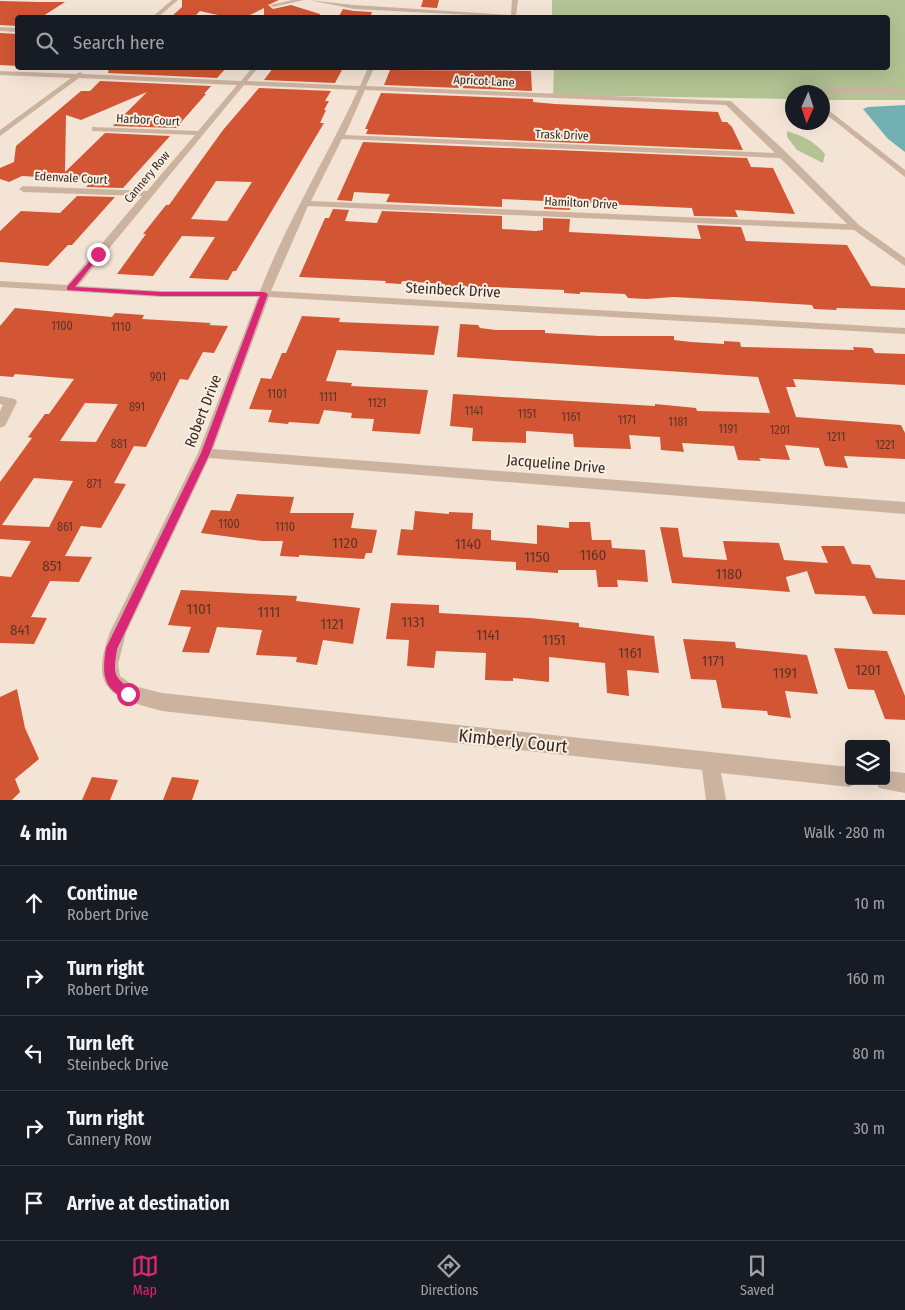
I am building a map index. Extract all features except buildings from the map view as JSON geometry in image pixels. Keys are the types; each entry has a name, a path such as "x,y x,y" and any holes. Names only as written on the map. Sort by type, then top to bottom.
{"street":[{"path":"156,15 175,0"},
{"path":"273,5 301,0"},
{"path":"312,0 338,6 485,15"},
{"path":"398,15 405,0"},
{"path":"513,15 515,0"},
{"path":"0,29 15,30"},
{"path":"0,134 85,70"},
{"name":"Cannery Row","path":"70,288 253,70"},
{"name":"Robert Drive","path":"178,704 128,694 115,686 108,671 109,661 118,632 205,453 264,294 304,202 339,137 370,70"},
{"name":"Apricot Lane","path":"0,73 728,103 785,156"},
{"path":"830,90 905,91"},
{"path":"830,113 905,174"},
{"name":"Harbor Court","path":"95,129 201,133"},
{"name":"Trask Drive","path":"339,137 785,156"},
{"path":"785,156 856,228 905,264"},
{"name":"Edenvale Court","path":"23,189 149,194"},
{"name":"Hamilton Drive","path":"304,202 856,228"},
{"name":"Steinbeck Drive","path":"0,284 162,294 264,294 905,331"},
{"path":"0,400 11,402 0,423"},
{"name":"Jacqueline Drive","path":"205,453 905,508"},
{"name":"Kimberly Court","path":"178,704 845,777"},
{"path":"710,763 716,800"},
{"path":"890,781 905,783"}],"green space":[{"path":"552,0 905,0 905,100 830,100 830,85 785,85 785,99 553,95 554,70 890,70 890,15 552,15"},
{"path":"787,131 803,137 817,146 825,154 823,163 797,150 787,137"}],"water":[{"path":"905,105 905,152 888,139 863,109 868,107"}],"route":[{"path":"98,254 70,288 162,294 264,294 205,453 112,648 108,671 115,686 128,694"}]}
